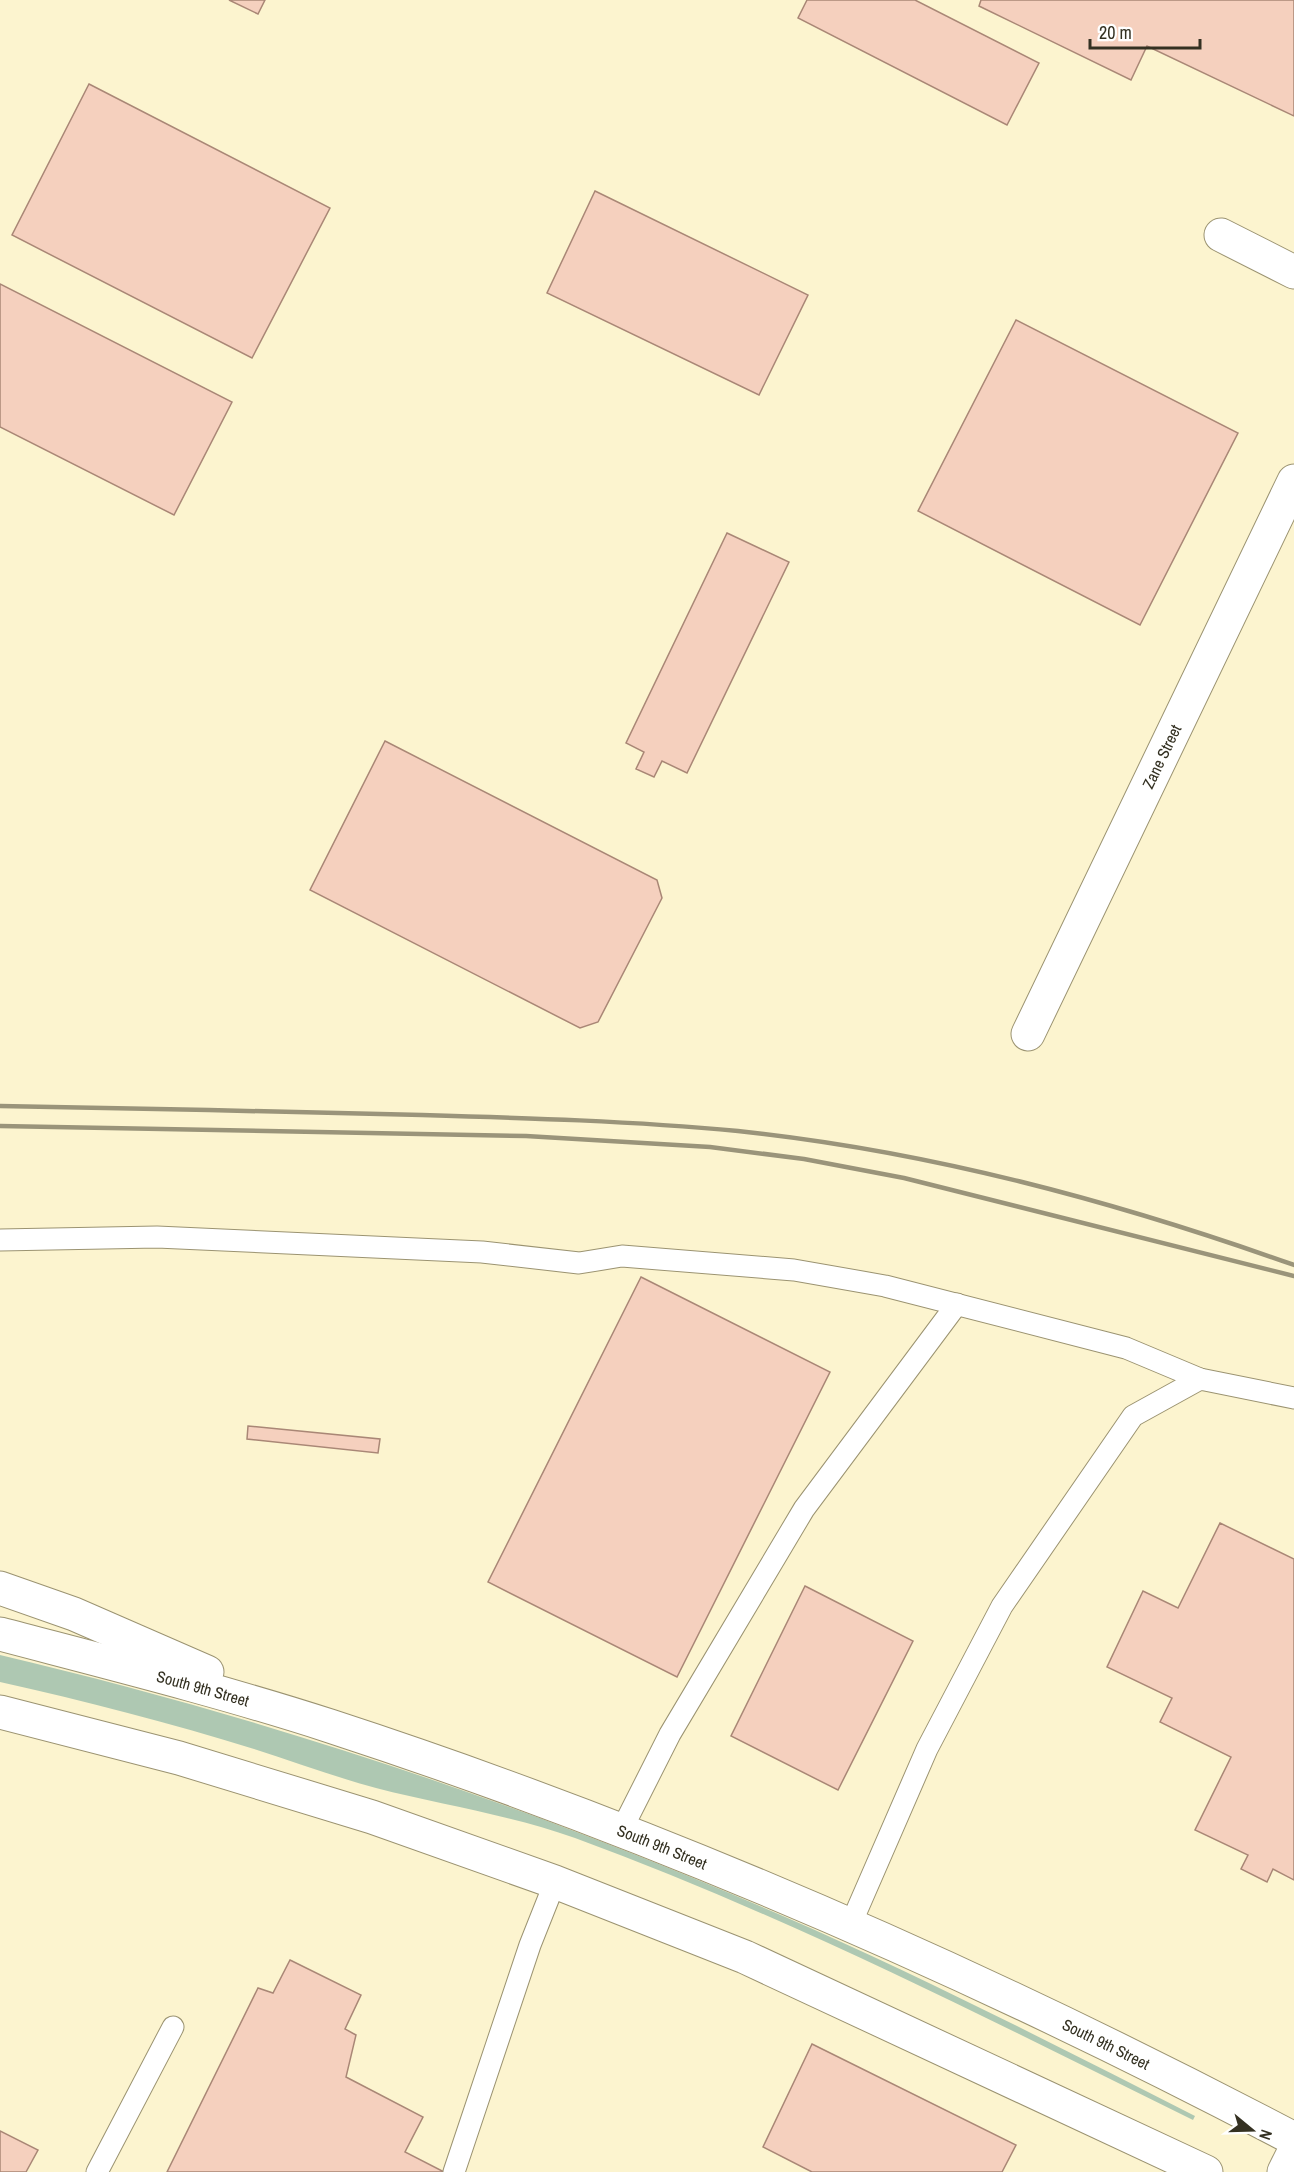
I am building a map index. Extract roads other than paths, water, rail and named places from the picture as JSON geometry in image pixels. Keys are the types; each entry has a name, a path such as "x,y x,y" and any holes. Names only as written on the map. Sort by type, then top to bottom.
{"main road":[{"path":"1221,235 1294,272"},
{"name":"Zane Street","path":"1028,1034 1294,482"},
{"path":"0,1588 74,1614 329,1726"},
{"name":"South 9th Street","path":"0,1634 180,1682 329,1726 621,1831 786,1896 1117,2050 1294,2139"},
{"path":"0,1714 39,1721 179,1758 372,1817 555,1881 745,1957 1077,2109 1206,2172"},
{"path":"1284,2172 1294,2152"}],"lane":[{"path":"0,1240 168,1237 482,1252 579,1263 622,1256 794,1270 885,1286 957,1304 1126,1348 1200,1379 1294,1398"},
{"path":"621,1831 670,1734 804,1509 957,1304"},
{"path":"850,1926 927,1749 1002,1606 1133,1416 1200,1379"},
{"path":"454,2172 530,1945 555,1881"},
{"path":"97,2172 173,2027"}],"railway":[{"path":"0,1106 501,1117 619,1122 738,1131 880,1151 950,1165 1158,1220 1294,1265"},
{"path":"0,1126 526,1136 710,1147 804,1159 904,1178 1294,1276"}]}
